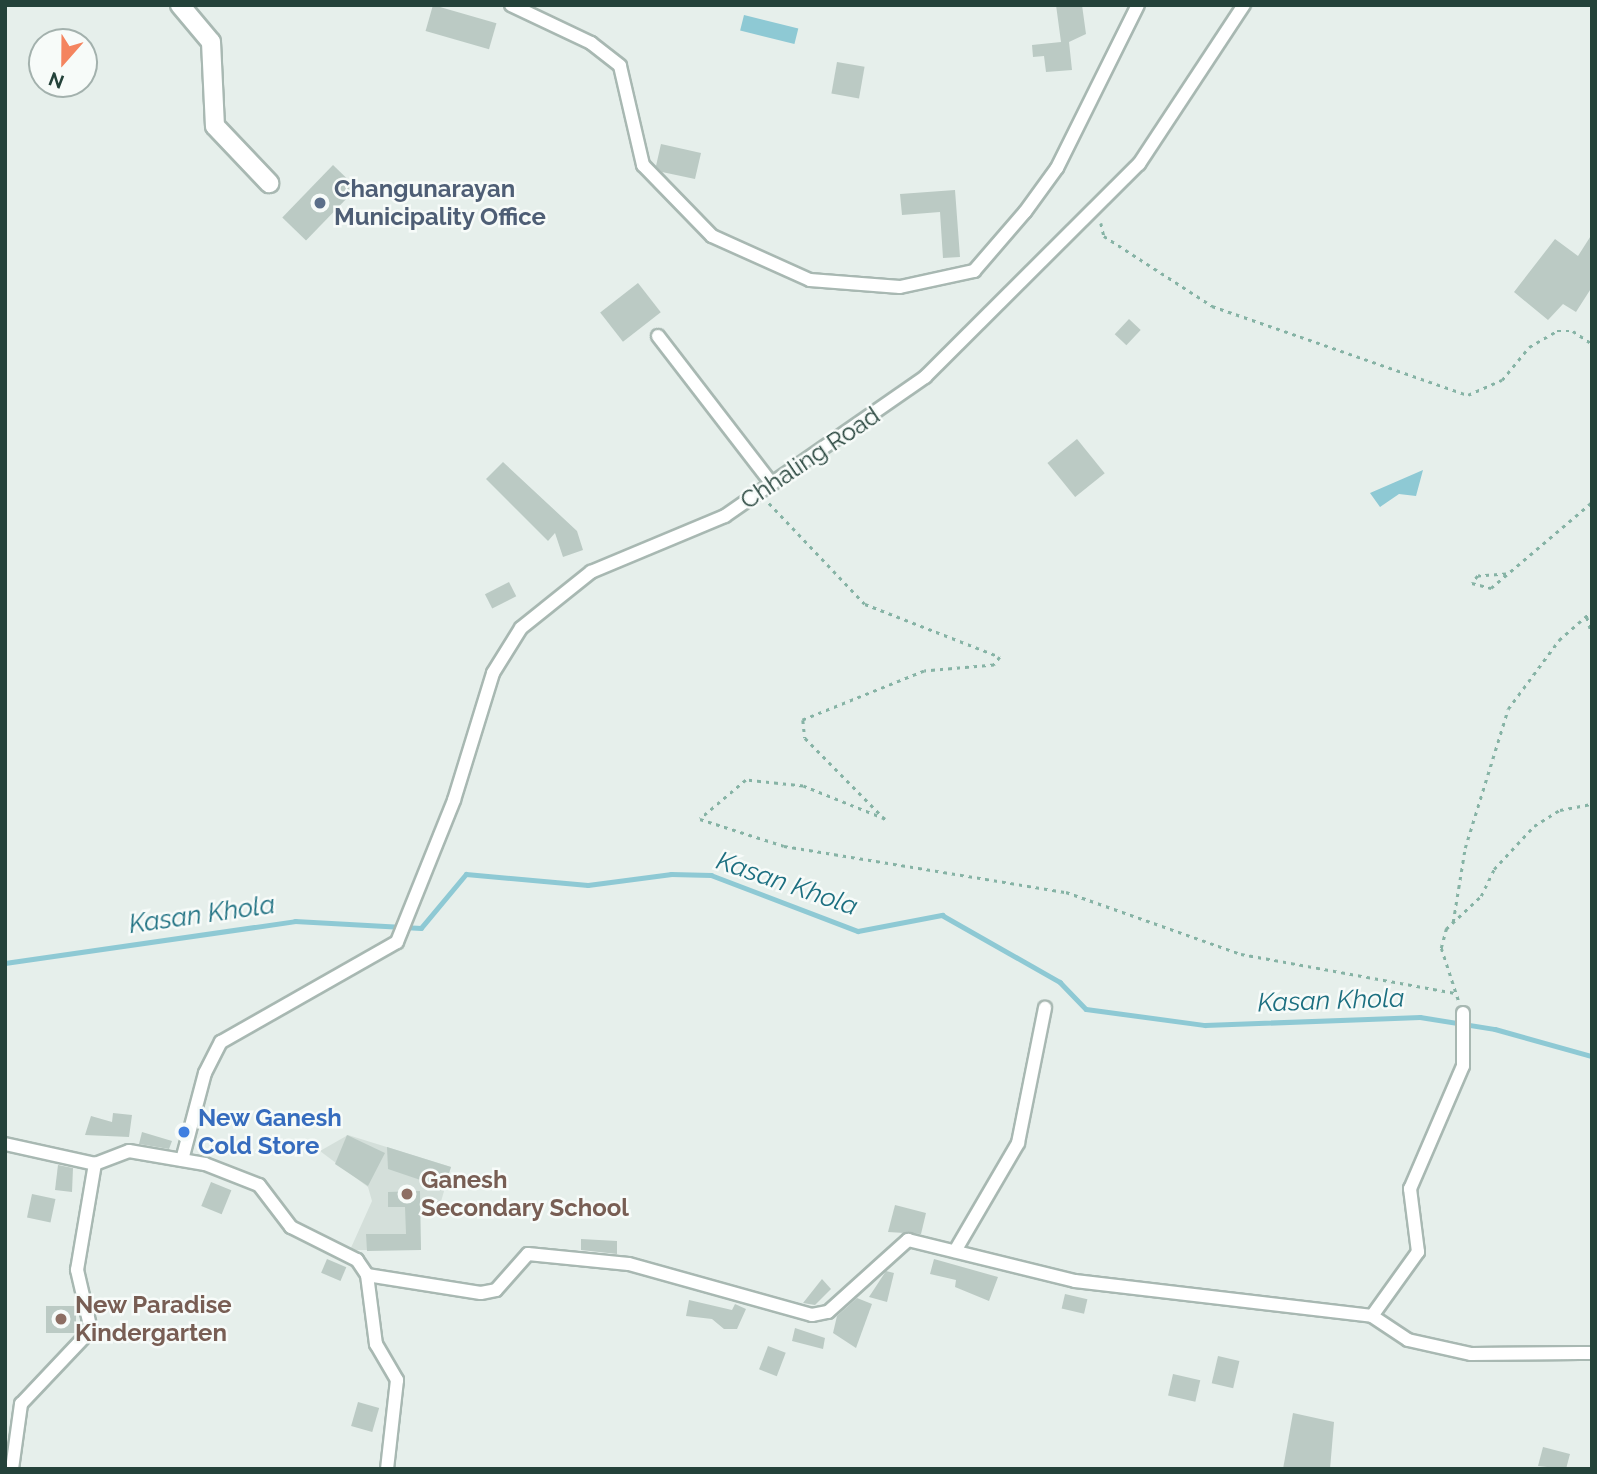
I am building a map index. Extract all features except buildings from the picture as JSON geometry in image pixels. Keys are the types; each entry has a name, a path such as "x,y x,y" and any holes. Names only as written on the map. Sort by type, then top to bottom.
{"street":[{"path":"180,5 211,42 215,126 269,183"},
{"path":"510,5 591,43 620,66 643,165 712,236 810,280 900,288 974,271 1025,212 1057,168 1138,5"},
{"name":"Chhaling Road","path":"182,1160 205,1073 221,1042 397,942 454,800 493,673 521,628 592,572 724,516 925,377 1097,210 1139,164 1244,5"},
{"path":"658,336 768,486"},
{"path":"954,1251 1018,1143 1045,1008"},
{"path":"1372,1316 1418,1252 1410,1189 1463,1066 1465,1041 1462,1013"},
{"path":"5,1144 94,1164 129,1151 182,1160 258,1185 291,1227 357,1260 367,1276 376,1344 397,1380 387,1469"},
{"path":"12,1469 21,1404 91,1330 77,1270 94,1164"},
{"path":"367,1276 481,1293 496,1290 528,1254 629,1264 812,1315 828,1312 908,1240 1075,1281 1372,1316 1408,1340 1471,1354 1592,1353"}],"path":[{"path":"1097,210 1104,236 1212,306 1468,395 1502,380 1529,347 1557,331 1573,331 1592,344"},
{"path":"768,486 771,510 865,604 1000,657 994,665 924,671 803,720 805,738 885,819 803,786 746,780 700,819 784,846 1066,891 1241,954 1456,993"},
{"path":"1506,574 1478,576 1472,583 1491,588 1592,502"},
{"path":"1462,1013 1441,948 1453,922 1465,848 1508,709 1538,665 1592,611"},
{"path":"1587,615 1592,634"},
{"path":"1453,922 1481,896 1494,869 1534,826 1560,810 1592,804"}],"shaded area":[{"name":"Ganesh Secondary School","path":"348,1135 451,1167 440,1205 418,1207 421,1250 350,1250 372,1201 368,1187 320,1151"}],"water":[{"path":"744,15 798,29 794,44 740,31"},
{"path":"1423,470 1416,496 1399,494 1380,507 1370,493"}],"waterway":[{"name":"Kasan Khola","path":"5,963 295,921 421,928 466,874 588,885 671,874 711,875 858,931 942,915 1060,982 1086,1009 1205,1025 1420,1017 1495,1029 1592,1056"}],"place":[{"name":"Changunarayan Municipality Office","path":"320,203"},
{"name":"New Ganesh Cold Store","path":"184,1132"},
{"name":"Ganesh Secondary School","path":"407,1194"},
{"name":"New Paradise Kindergarten","path":"61,1319"}]}
